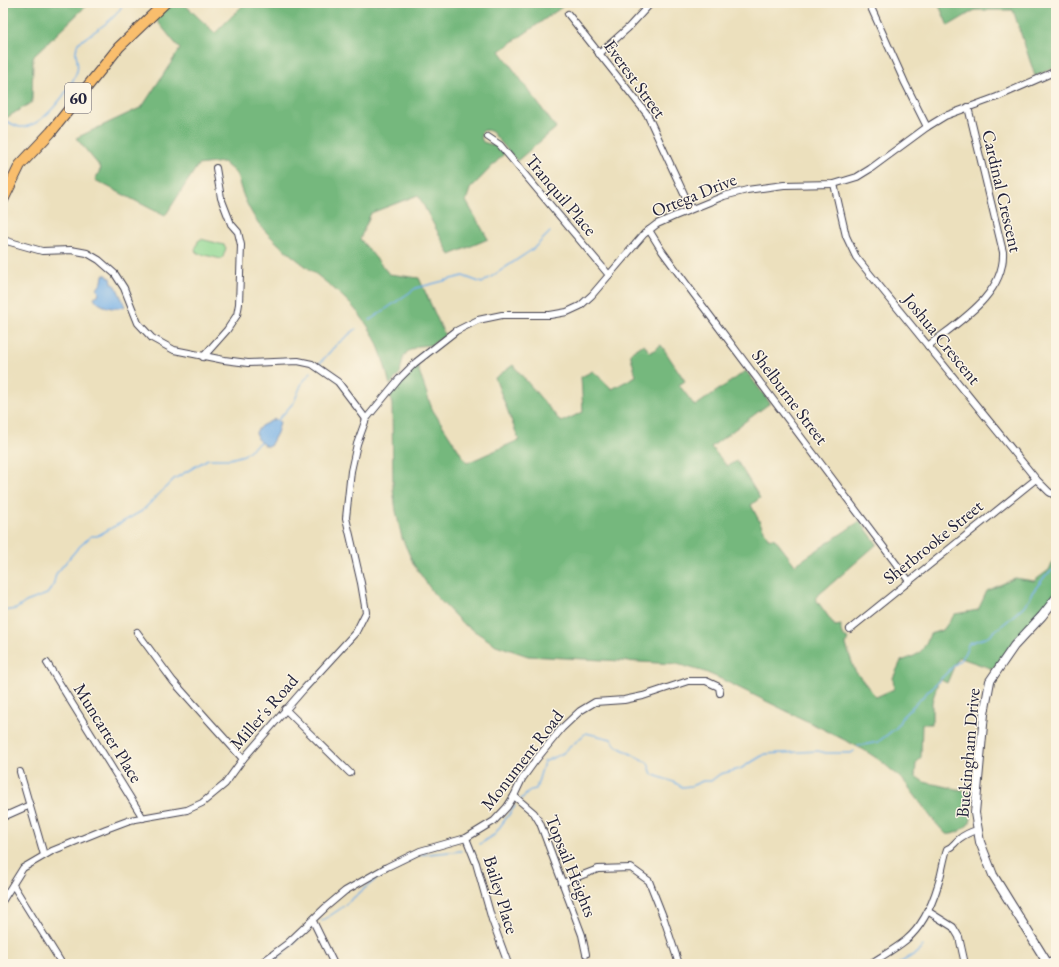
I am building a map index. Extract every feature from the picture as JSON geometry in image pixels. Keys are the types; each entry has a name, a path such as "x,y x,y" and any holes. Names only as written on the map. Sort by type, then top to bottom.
{"main road":[{"name":"60","path":"3,200 20,164 51,132 119,47 165,3"}],"street":[{"path":"600,54 628,28 651,3"},
{"path":"869,3 905,83 927,127"},
{"name":"Everest Street","path":"568,14 649,118 691,209"},
{"name":"Ortega Drive","path":"366,419 406,371 461,328 478,320 496,316 550,315 567,312 580,306 586,302 639,239 649,230 662,222 724,196 747,190 784,185 834,184 850,180 863,174 927,127 945,116 997,97 1056,70"},
{"name":"Cardinal Crescent","path":"928,346 977,306 996,284 1002,269 1003,252 968,107"},
{"name":"Tranquil Place","path":"488,137 500,145 609,275"},
{"path":"203,357 234,320 240,304 241,245 238,232 231,224 221,198 216,168"},
{"name":"Joshua Crescent","path":"834,184 846,236 851,250 1036,479 1049,492 1056,496"},
{"name":"Shelburne Street","path":"649,230 662,251 693,293 909,581"},
{"path":"3,240 42,251 71,250 87,253 99,260 115,274 124,288 138,323 152,338 174,350 203,357 248,363 298,361 312,364 338,382 366,419"},
{"name":"Miller's Road","path":"3,900 23,868 52,851 106,828 130,820 187,810 202,803 225,784 243,759 285,709 356,632 366,612 346,518 351,471 357,444 366,419"},
{"name":"Sherbrooke Street","path":"850,629 1036,479"},
{"name":"Buckingham Drive","path":"1048,964 992,875 983,853 977,830 975,813 984,714 990,681 1014,646 1042,616 1056,598"},
{"path":"138,632 173,681 243,759"},
{"name":"Muncarter Place","path":"47,663 143,818"},
{"name":"Monument Road","path":"257,964 264,961 287,944 345,891 387,867 420,851 466,838 494,821 507,807 522,779 562,728 580,711 595,702 624,700 643,696 688,681 706,681 719,687 720,693"},
{"path":"285,709 350,773"},
{"path":"20,772 44,855"},
{"name":"Topsail Heights","path":"514,796 534,813 538,820 582,935 586,954"},
{"path":"3,817 30,805"},
{"path":"870,964 907,939 921,923 929,912 939,884 946,849 952,847 963,836 977,830"},
{"name":"Bailey Place","path":"466,838 476,863 492,920 507,961"},
{"path":"562,882 598,868 631,868 637,872 649,881 679,964"},
{"path":"13,885 62,964"},
{"path":"929,912 953,927 959,937 965,964"},
{"path":"313,921 334,964"},
{"path":"1048,964 1056,958"}],"green space":[{"path":"3,3 89,3 33,57 32,102 3,120"},
{"path":"167,3 183,3 215,33 245,3 565,3 562,7 500,51 556,128 517,161 492,132 486,130 482,132 481,136 483,142 496,146 504,154 470,189 466,201 488,239 450,255 418,195 371,213 360,239 389,274 419,278 445,336 431,345 418,346 407,352 403,358 400,373 390,385 376,341 358,312 331,286 286,251 259,224 246,202 237,176 223,162 198,165 165,216 95,180 101,168 76,138 142,107 180,49 153,16"},
{"path":"938,3 1056,3 1056,67 1035,76 1013,10 975,10 948,26"},
{"path":"201,239 224,245 226,248 223,257 221,259 197,253 195,251 198,241"},
{"path":"644,344 650,353 661,345 685,381 679,385 695,406 746,371 770,403 711,447 727,466 737,461 760,498 751,505 768,538 775,539 795,565 860,521 877,544 815,598 835,626 841,625 842,633 848,638 846,645 855,671 876,697 894,689 893,678 901,661 920,652 930,634 943,630 955,614 978,610 987,591 1015,578 1034,581 1049,570 1056,554 1056,593 993,669 958,657 947,683 939,679 932,702 932,724 922,724 921,757 916,764 915,776 924,782 971,792 971,820 970,823 964,828 953,834 946,834 934,821 904,781 881,761 864,750 705,672 677,664 528,656 496,645 462,623 434,594 414,565 402,538 396,511 393,489 392,405 390,392 417,365 432,409 467,463 519,440 495,378 513,365 561,422 583,412 581,377 593,371 612,389 636,376 630,353"}],"water":[{"path":"103,275 107,275 111,278 112,283 116,286 125,306 112,308 103,306 96,300 94,297 98,295 99,292 97,289 102,282"},
{"path":"275,419 280,422 277,433 270,446 265,446 257,439 256,432 261,426"}],"waterway":[{"path":"3,119 20,127 29,126 46,115 62,97 74,79 78,69 76,52 78,43 116,15 123,3"},
{"path":"370,320 416,288 463,276 482,283 533,249 550,232"},
{"path":"319,364 336,345 356,329"},
{"path":"278,420 294,402 302,383 311,372"},
{"path":"3,611 16,609 26,602 47,594 53,586 56,574 77,549 91,536 97,536 142,511 174,479 208,459 230,459 244,455 260,442"},
{"path":"858,746 878,742 897,727 902,717 963,657 969,643 985,638 1005,623 1030,599 1031,594 1046,575 1056,568"},
{"path":"521,799 531,790 536,789 544,762 563,753 586,733 611,739 616,746 648,763 652,774 682,787 691,786 703,781 711,781 720,774 740,769 765,754 818,751 826,753 851,753 854,751"},
{"path":"480,844 494,835 515,806"},
{"path":"417,855 461,851"},
{"path":"322,921 340,909 382,874 389,872 414,857"},
{"path":"270,964 273,963 309,928"},
{"path":"898,964 918,952 923,946"}]}
